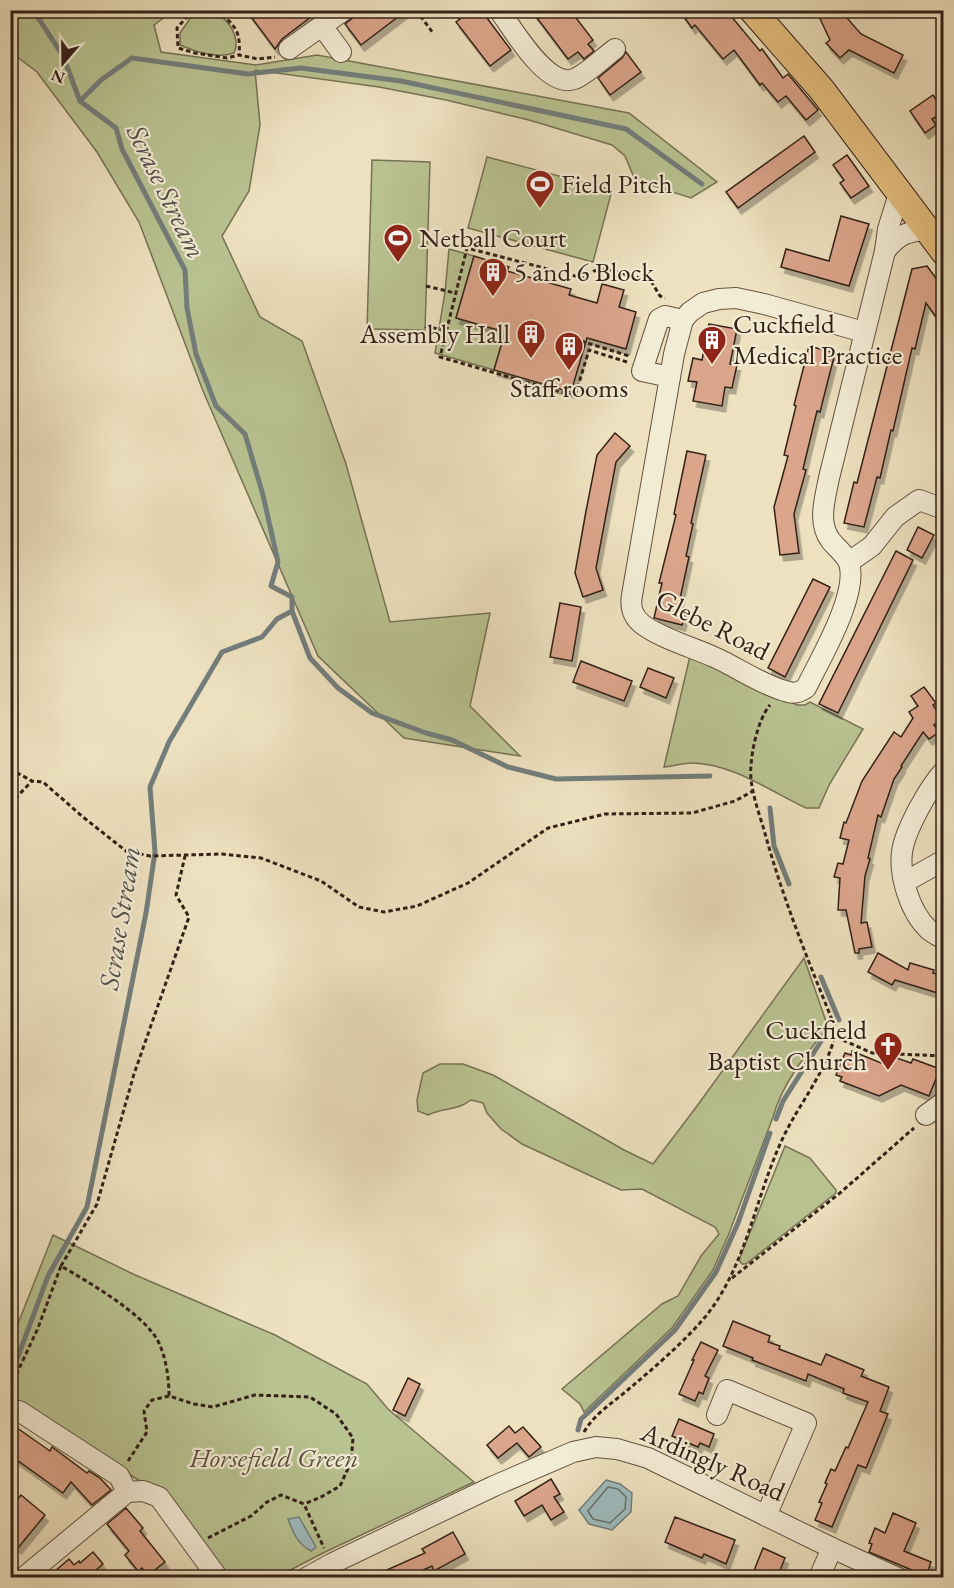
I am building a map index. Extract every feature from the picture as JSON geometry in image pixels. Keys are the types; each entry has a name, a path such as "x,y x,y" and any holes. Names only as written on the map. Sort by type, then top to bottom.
{"main road":[{"path":"752,10 822,90 944,252"}],"street":[{"path":"289,49 344,10"},
{"path":"499,10 543,68 556,78 575,79 615,49"},
{"path":"322,26 341,52"},
{"path":"899,194 888,229 885,251 829,478 822,516 828,537 849,562 872,546 894,517 919,500 944,509"},
{"path":"885,251 896,238 909,231 927,230"},
{"path":"670,377 642,372 642,359 660,320 665,316 687,316 703,303 719,299 736,298 764,304 864,332"},
{"name":"Glebe Road","path":"687,316 670,377 632,595 633,614 642,624 652,630 716,658 784,692 797,693 806,688 840,618 849,590 849,562"},
{"path":"944,771 937,779 907,832 902,852 902,867 912,906 919,919 929,930 944,939"},
{"path":"905,882 944,860"},
{"path":"926,1115 944,1102"},
{"path":"717,1415 728,1390 806,1423 766,1516"},
{"path":"19,1411 123,1484 159,1497 218,1578"},
{"name":"Ardingly Road","path":"306,1578 494,1486 573,1452 596,1447 617,1449 648,1458 898,1578"},
{"path":"23,1578 123,1484"},
{"path":"819,1578 832,1548"}],"path":[{"path":"193,10 177,28 178,48 227,58 239,55 258,59 273,58 289,49"},
{"path":"216,10 233,23 240,39 239,55"},
{"path":"416,10 433,33"},
{"path":"581,341 642,359 636,365 589,350 575,396 440,357 467,248 583,278 594,271 606,269 651,281 660,296 687,316"},
{"path":"426,286 455,293"},
{"path":"425,326 446,331"},
{"path":"585,1430 590,1421 631,1388 686,1336 705,1316 731,1279 785,1131 816,1079 836,1037 835,1027 774,863 753,791 751,777 756,736 765,711 784,692"},
{"path":"10,769 32,782 44,782 126,851 150,856 222,854 261,858 321,881 359,907 384,912 417,906 468,883 548,828 605,814 692,813 735,801 753,791"},
{"path":"10,804 32,782"},
{"path":"10,1388 38,1328 62,1266 97,1204 134,1074 189,917 176,895 185,855"},
{"path":"836,1037 872,1053 944,1056"},
{"path":"731,1279 849,1186 907,1136 926,1115"},
{"path":"62,1266 140,1319 158,1340 164,1360 169,1396"},
{"path":"123,1484 147,1432 144,1411 152,1400 169,1396 213,1407 255,1395 310,1397 336,1414 353,1437 351,1462 340,1486 304,1504 281,1495 267,1502 251,1516 195,1545"},
{"path":"304,1504 331,1564"}],"green space":[{"path":"196,10 215,12 225,20 235,36 234,53 214,55 180,45 180,33"},
{"path":"10,11 173,11 154,25 161,52 256,65 317,55 629,113 717,182 691,198 635,180 625,156 612,145 529,120 379,87 255,70 260,125 249,191 222,236 260,317 302,341 346,464 390,622 490,613 470,706 520,756 404,738 318,656 203,391 139,222 97,152 37,72 11,52"},
{"name":"Field Pitch","path":"487,157 612,190 593,262 468,228"},
{"path":"372,160 430,162 425,330 367,329"},
{"path":"449,249 474,256 456,318 505,332 494,370 435,353"},
{"path":"690,656 797,705 810,702 863,729 829,785 819,808 806,808 736,773 707,764 685,763 664,767"},
{"path":"804,958 828,1027 803,1059 782,1093 713,1270 672,1328 584,1412 580,1404 562,1389 662,1304 678,1296 701,1256 719,1234 715,1227 642,1189 621,1190 522,1144 501,1129 487,1113 483,1103 471,1100 460,1106 428,1115 418,1111 417,1100 423,1073 440,1064 463,1064 493,1075 624,1150 653,1164"},
{"path":"785,1146 810,1158 836,1193 746,1264 742,1264 739,1260"},
{"name":"Horsefield Green","path":"53,1235 133,1274 275,1335 367,1384 388,1409 474,1482 277,1577 227,1577 169,1496 135,1478 11,1396 10,1344"}],"water":[{"path":"606,1480 620,1484 632,1493 631,1512 612,1530 589,1524 579,1510"},
{"path":"299,1517 316,1547 311,1551 296,1538 288,1519"}],"building":[{"path":"246,10 320,10 282,39 275,49"},
{"path":"356,10 407,10 361,45 345,24 355,16"},
{"path":"454,10 481,10 511,50 490,66 456,22 460,19"},
{"path":"531,10 570,10 593,40 588,44 594,51 584,59 578,52 568,59"},
{"path":"679,10 726,10 760,51 762,49 783,78 788,74 818,110 806,120 786,96 778,102 762,83 760,85 734,50 723,59 695,25 692,28"},
{"path":"816,10 840,10 861,34 903,55 894,73 849,50 840,58 826,43 830,40"},
{"path":"626,52 641,72 610,95 598,78"},
{"path":"933,95 944,112 932,119 936,125 925,133 910,111"},
{"path":"804,136 815,152 738,208 726,192"},
{"path":"847,155 869,186 851,198 840,183 844,180 833,165"},
{"path":"841,216 869,224 849,286 781,267 786,249 829,261"},
{"path":"474,256 509,267 507,271 571,289 569,295 597,303 602,284 624,290 619,307 636,312 626,349 587,338 571,392 494,370 505,332 456,318"},
{"path":"927,266 944,289 944,328 926,303 915,349 912,348 880,478 877,477 864,527 844,523 854,482 857,483 912,269"},
{"name":"Cuckfield Medical Practice","path":"709,324 737,329 730,364 737,365 732,388 725,387 722,406 693,401 697,382 688,381 693,358 702,360"},
{"path":"809,346 835,353 820,412 817,411 803,469 806,470 794,514 799,553 780,555 774,507 788,456 784,455"},
{"path":"615,433 630,446 616,462 596,568 603,590 583,597 575,573 586,511 597,455"},
{"path":"687,451 706,455 691,523 693,524 686,556 689,557 678,608 686,610 682,625 654,618 662,583 659,583 676,515 674,514"},
{"path":"918,527 934,535 922,558 907,550"},
{"path":"896,551 913,560 838,713 819,704"},
{"path":"813,579 830,587 785,677 768,668"},
{"path":"560,603 581,607 572,661 550,657"},
{"path":"581,661 632,681 624,701 573,682"},
{"path":"648,668 674,678 666,698 640,687"},
{"path":"924,687 936,703 933,705 942,719 934,725 939,732 929,739 923,732 894,779 881,817 878,815 865,876 861,923 867,922 872,947 859,949 859,953 855,953 846,910 838,910 840,878 834,877 838,863 843,864 849,840 840,838 844,822 846,823 862,781 894,732 901,737 913,718 909,712 918,706 911,696"},
{"path":"878,953 908,970 910,963 934,970 933,973 944,976 944,995 895,980 892,985 868,972"},
{"name":"Cuckfield Baptist Church","path":"852,1051 881,1063 894,1057 911,1063 913,1059 940,1069 929,1096 901,1085 879,1096 840,1081 842,1077 836,1075 845,1053 851,1055"},
{"path":"733,1321 770,1336 768,1342 780,1346 779,1349 821,1365 826,1354 864,1370 861,1376 889,1387 880,1411 888,1414 866,1468 858,1465 832,1527 815,1520 822,1503 819,1502 831,1469 835,1471 846,1447 848,1448 868,1402 843,1393 844,1389 808,1374 806,1381 723,1346"},
{"path":"701,1342 718,1350 705,1376 709,1378 703,1394 699,1392 695,1401 679,1394"},
{"path":"408,1378 420,1384 405,1416 393,1410"},
{"path":"679,1419 714,1434 709,1447 700,1443 698,1447 672,1436"},
{"path":"10,1423 50,1451 52,1447 87,1473 89,1471 100,1478 111,1490 92,1505 71,1482 63,1493 10,1455"},
{"path":"509,1426 515,1433 523,1427 541,1447 529,1457 517,1443 498,1458 487,1445"},
{"path":"551,1479 560,1494 554,1497 564,1512 551,1520 542,1505 524,1516 515,1501"},
{"path":"21,1495 45,1515 18,1548 10,1542 10,1508"},
{"path":"126,1508 143,1528 140,1531 165,1562 148,1575 142,1568 138,1571 125,1555 129,1551 107,1524"},
{"path":"893,1513 916,1523 904,1551 931,1562 926,1576 869,1552 872,1544 869,1543 875,1528 885,1533"},
{"path":"675,1517 735,1540 726,1564 704,1554 702,1558 665,1542"},
{"path":"453,1532 465,1554 434,1571 432,1566 405,1578 369,1578 425,1553 422,1549"},
{"path":"763,1548 785,1558 777,1578 751,1578"},
{"path":"93,1552 103,1564 96,1570 102,1578 47,1578 69,1559 74,1565"}],"waterway":[{"name":"Scrase Stream","path":"10,1378 48,1276 87,1207 146,913 155,852 150,787 169,742 222,652 262,637 277,619 292,611 292,597 271,586 278,562 263,495 245,434 216,406 196,354 187,308 185,270 122,149 116,128 80,101 63,56 33,10"},
{"path":"80,101 101,80 132,58 248,74 301,68 401,81 626,129 702,184"},
{"path":"292,611 310,658 338,688 372,713 452,740 508,767 556,779 710,776"},
{"path":"770,808 774,846 789,884"},
{"path":"821,977 839,1020"},
{"path":"776,1119 783,1101 825,1035"},
{"path":"578,1430 581,1419 675,1330 716,1272 738,1223 770,1133"}],"place":[{"name":"Field Pitch","path":"540,210"},
{"name":"Netball Court","path":"398,264"},
{"name":"5 and 6 Block","path":"493,298"},
{"name":"Assembly Hall","path":"531,360"},
{"name":"Cuckfield Medical Practice","path":"712,366"},
{"name":"Staff rooms","path":"569,372"},
{"name":"Cuckfield Baptist Church","path":"888,1072"}]}
